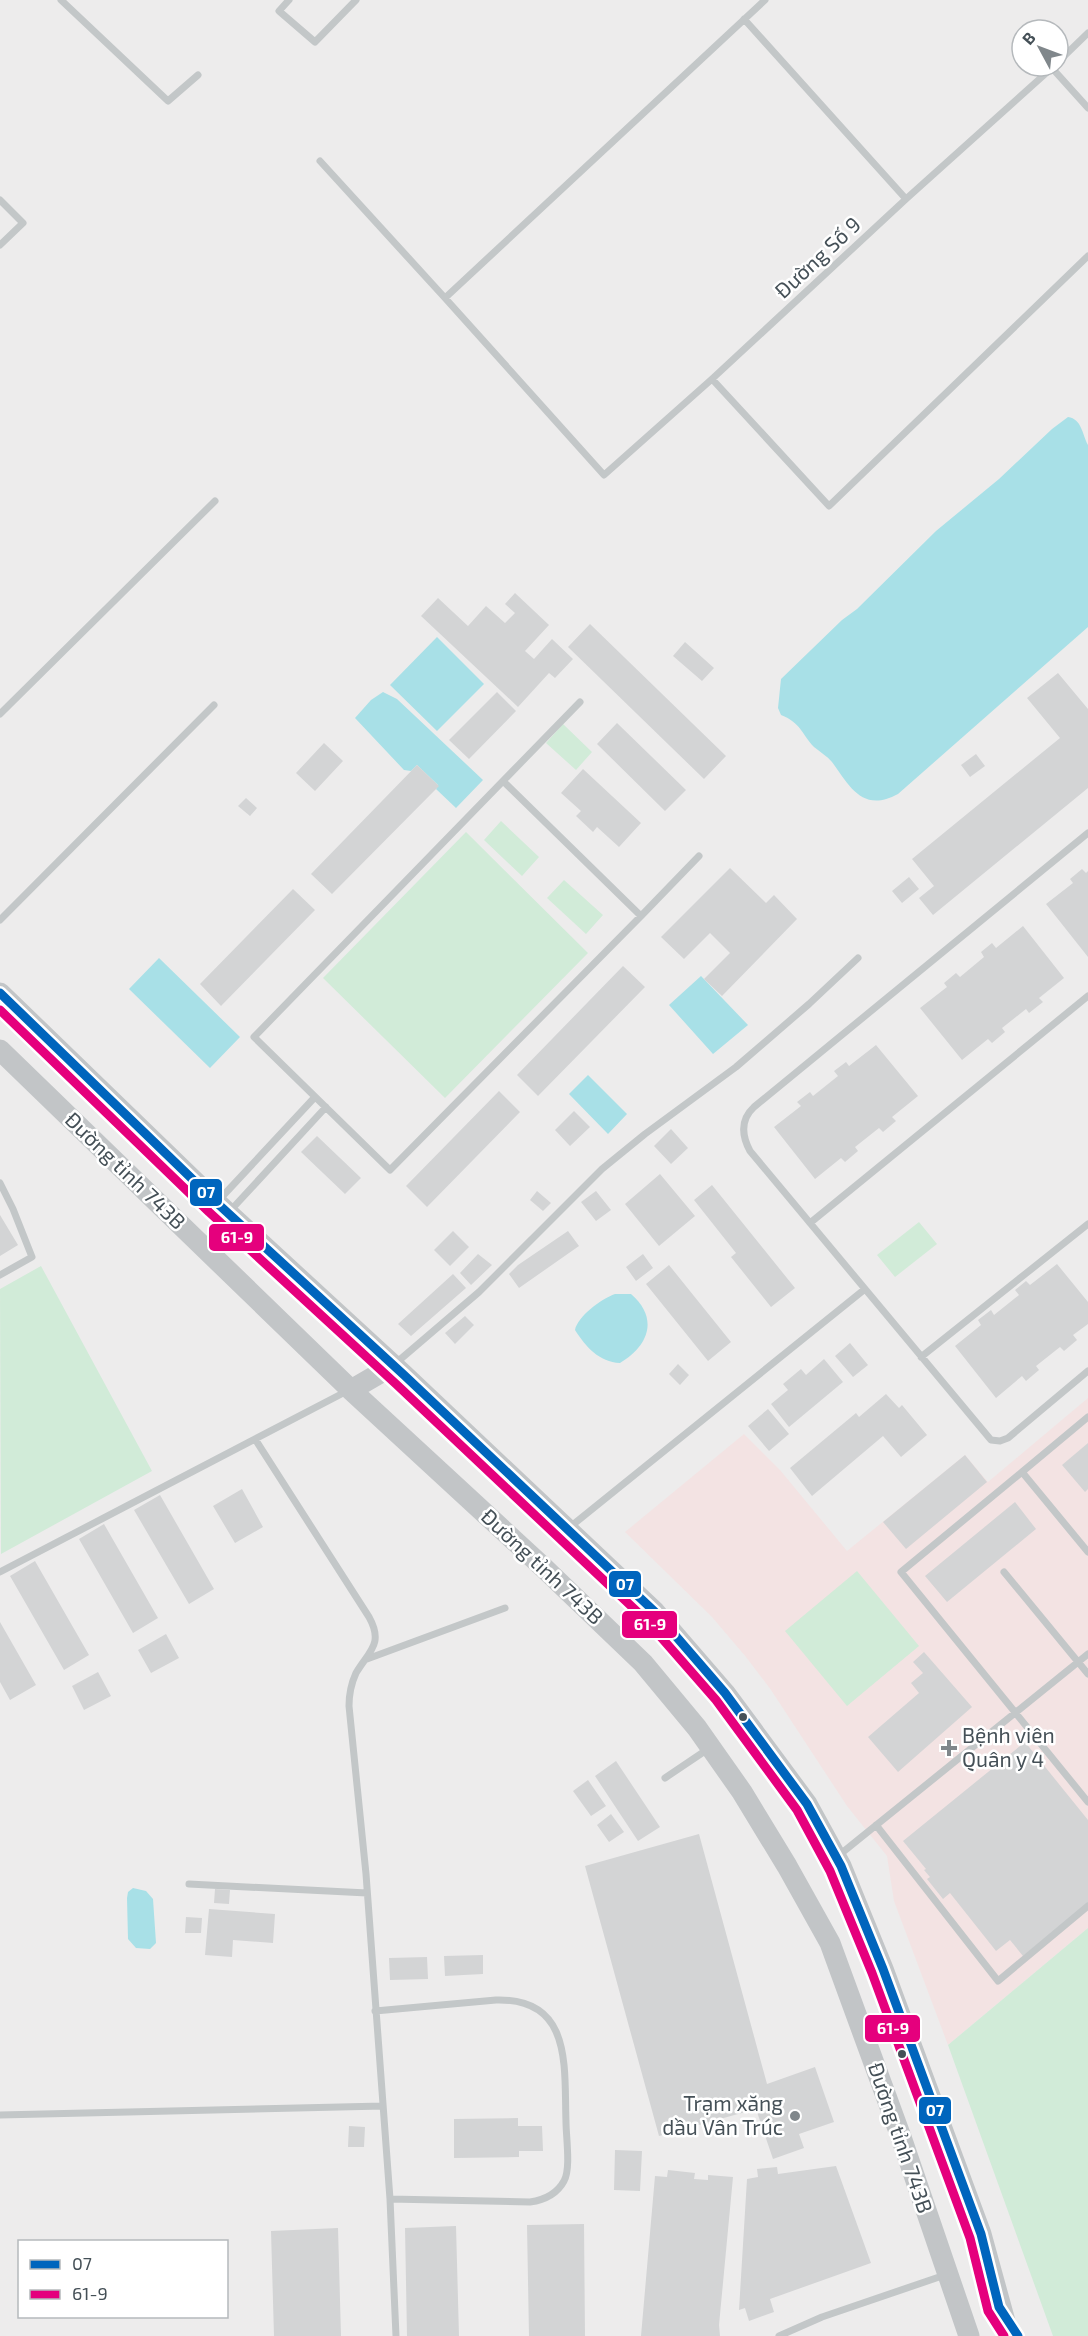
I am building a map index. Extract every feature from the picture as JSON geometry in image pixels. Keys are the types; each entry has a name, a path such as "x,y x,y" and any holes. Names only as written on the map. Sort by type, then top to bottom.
{"main road":[{"name":"Đường tỉnh 743B","path":"0,993 223,1208 394,1365 655,1612 725,1693 807,1804 836,1857 884,1969 981,2234 1009,2336"},
{"name":"Đường tỉnh 743B","path":"0,1050 351,1389 643,1663 671,1694 742,1792 830,1943 901,2136 969,2336"},
{"path":"351,1389 394,1365"}],"lane":[{"path":"61,0 168,101 198,75"},
{"path":"289,0 279,11 315,42 356,0"},
{"path":"320,160 445,298 765,0"},
{"path":"744,19 906,200"},
{"name":"Đường Số 9","path":"1070,50 1088,33"},
{"name":"Đường Số 9","path":"445,298 604,475 712,380 1041,78"},
{"path":"1065,78 1088,108"},
{"path":"0,200 23,223 0,245"},
{"path":"712,380 829,506 1088,256"},
{"path":"0,714 215,501"},
{"path":"580,702 254,1037 390,1170 699,856"},
{"path":"0,920 214,705"},
{"path":"503,781 641,916"},
{"path":"1088,833 749,1112 743,1128 746,1144 987,1437 996,1441 1008,1438 1088,1371"},
{"path":"394,1365 478,1292 602,1169 735,1067 809,1004 858,958"},
{"path":"810,1223 1088,996"},
{"path":"223,1208 315,1096"},
{"path":"223,1208 326,1107"},
{"path":"0,1183 32,1257 0,1275"},
{"path":"921,1357 1088,1224"},
{"path":"566,1530 865,1289"},
{"path":"0,1572 351,1389"},
{"path":"1088,1417 901,1572 1088,1802"},
{"path":"255,1439 373,1625 375,1643 352,1684 349,1706 367,1893 390,2199 396,2336"},
{"path":"1022,1472 1088,1552"},
{"path":"1004,1572 1088,1674"},
{"path":"367,1659 505,1608"},
{"path":"836,1857 1088,1654"},
{"path":"665,1778 710,1748"},
{"path":"876,1825 998,1981 1088,1906"},
{"path":"189,1884 367,1893"},
{"path":"375,2011 496,2000 516,2001 534,2007 549,2018 557,2034 564,2058 567,2174 554,2193 530,2202 390,2199"},
{"path":"0,2115 383,2106"},
{"path":"779,2336 822,2317 948,2274"}],"shaded area":[{"name":"Bệnh viên Quân y 4","path":"1088,1398 1088,1928 948,2045 894,1901 887,1856 847,1806 771,1690 746,1657 712,1617 625,1532 744,1434 780,1470 847,1551 965,1455 988,1482"}],"green space":[{"path":"563,724 592,752 576,770 546,743"},
{"path":"501,821 539,857 522,876 484,840"},
{"path":"466,832 588,953 445,1098 323,978"},
{"path":"564,880 603,915 586,934 547,898"},
{"path":"919,1222 937,1244 895,1277 877,1255"},
{"path":"41,1266 152,1471 1,1554 0,1289"},
{"path":"857,1571 919,1646 847,1706 785,1631"},
{"path":"1088,1928 1088,2336 1053,2336 948,2045"}],"water":[{"path":"1068,417 1073,418 1079,424 1088,445 1088,627 898,794 875,801 866,799 852,788 832,762 814,747 797,725 781,715 778,708 781,679 842,620 857,609 936,531 999,479"},
{"path":"437,637 484,684 437,731 390,685"},
{"path":"383,692 397,699 483,780 456,808 436,789 438,785 417,765 411,771 404,770 355,718 371,700"},
{"path":"159,958 240,1037 210,1068 129,989"},
{"path":"701,976 748,1025 713,1054 669,1005"},
{"path":"588,1075 627,1114 608,1134 569,1094"},
{"path":"615,1294 631,1294 640,1303 647,1322 644,1340 630,1356 620,1363 599,1357 575,1330 581,1319 591,1309"},
{"path":"133,1888 146,1891 153,1899 156,1943 150,1949 136,1948 128,1939 127,1898 128,1892"}],"building":[{"path":"515,593 549,625 525,651 534,659 552,639 573,659 555,678 549,673 518,707 421,616 438,598 468,626 486,606 505,623 515,613 505,604"},
{"path":"590,624 726,756 704,779 568,647"},
{"path":"685,642 714,668 702,681 673,656"},
{"path":"1058,673 1088,709 1088,788 933,915 919,898 934,886 912,859 1060,738 1027,698"},
{"path":"497,692 516,711 469,759 449,740"},
{"path":"617,723 686,790 665,811 597,744"},
{"path":"324,743 343,761 315,791 296,773"},
{"path":"976,754 985,766 970,777 961,765"},
{"path":"417,765 439,786 332,894 311,874"},
{"path":"583,769 641,823 619,847 597,827 593,832 576,816 581,811 561,793"},
{"path":"246,798 257,808 250,816 238,806"},
{"path":"730,868 766,903 774,895 797,919 722,996 704,979 730,953 710,933 684,959 661,937"},
{"path":"1082,869 1086,873 1088,871 1088,957 1046,904 1073,883 1070,879"},
{"path":"909,877 919,889 902,903 892,891"},
{"path":"293,889 315,910 221,1006 200,984"},
{"path":"1023,926 1064,978 1039,998 1043,1002 1029,1013 1026,1009 1002,1028 1005,1032 992,1043 988,1039 962,1060 920,1008 947,987 944,983 956,973 960,977 984,957 981,952 992,943 996,948"},
{"path":"623,966 645,987 538,1096 517,1075"},
{"path":"876,1045 918,1096 892,1117 896,1121 883,1132 879,1128 855,1147 858,1151 845,1162 841,1158 815,1179 774,1127 801,1106 797,1102 810,1092 813,1096 838,1076 834,1071 846,1062 849,1066"},
{"path":"499,1091 520,1112 427,1207 406,1186"},
{"path":"574,1111 590,1127 570,1146 555,1130"},
{"path":"671,1129 688,1148 671,1164 654,1146"},
{"path":"317,1136 361,1178 345,1194 301,1152"},
{"path":"660,1174 695,1216 659,1246 625,1204"},
{"path":"712,1185 795,1288 771,1307 731,1257 736,1253 694,1200"},
{"path":"537,1191 551,1203 543,1211 530,1200"},
{"path":"596,1191 611,1210 596,1221 581,1202"},
{"path":"0,1215 18,1245 0,1256"},
{"path":"453,1231 469,1247 450,1266 434,1250"},
{"path":"568,1231 579,1246 519,1288 509,1274 518,1265"},
{"path":"478,1254 492,1265 471,1285 460,1273"},
{"path":"643,1254 653,1268 636,1281 626,1267"},
{"path":"1057,1264 1088,1302 1088,1324 1073,1335 1077,1340 1064,1351 1060,1347 1036,1366 1039,1370 1026,1381 1022,1376 996,1398 955,1346 981,1325 978,1320 991,1310 994,1315 1019,1295 1015,1290 1026,1281 1030,1285"},
{"path":"669,1265 731,1342 708,1361 646,1284"},
{"path":"453,1274 466,1288 411,1336 398,1324"},
{"path":"465,1316 474,1325 455,1344 445,1333"},
{"path":"850,1343 868,1365 853,1377 835,1356"},
{"path":"824,1359 843,1382 789,1427 771,1404 788,1390 783,1384 801,1369 806,1375"},
{"path":"678,1364 689,1375 680,1385 669,1374"},
{"path":"886,1394 899,1408 902,1405 927,1435 901,1457 883,1436 812,1496 790,1468 856,1413 859,1417"},
{"path":"768,1409 789,1434 769,1451 748,1426"},
{"path":"1088,1443 1088,1489 1085,1492 1062,1465"},
{"path":"965,1455 987,1482 906,1549 883,1522"},
{"path":"242,1489 263,1527 235,1543 213,1506"},
{"path":"160,1495 214,1589 189,1604 134,1510"},
{"path":"1015,1502 1036,1529 947,1602 925,1576"},
{"path":"104,1524 158,1618 133,1633 79,1539"},
{"path":"35,1561 89,1655 64,1670 10,1576"},
{"path":"0,1622 36,1685 10,1700 0,1682"},
{"path":"166,1634 179,1658 151,1673 138,1650"},
{"path":"924,1652 972,1707 898,1772 868,1737 919,1693 911,1683 923,1673 913,1662"},
{"path":"98,1672 111,1696 84,1710 72,1686"},
{"path":"1025,1742 1088,1820 1088,1903 1023,1956 1010,1940 996,1951 950,1893 943,1899 927,1879 930,1877 924,1870 926,1869 903,1841"},
{"path":"616,1761 660,1827 638,1841 595,1776"},
{"path":"588,1780 606,1806 591,1816 573,1791"},
{"path":"611,1814 624,1832 609,1842 597,1825"},
{"path":"699,1834 767,2084 815,2067 834,2122 799,2134 804,2148 773,2159 756,2109 659,2136 585,1866"},
{"path":"215,1889 230,1890 229,1904 214,1903"},
{"path":"209,1909 275,1914 273,1943 233,1940 232,1957 205,1955"},
{"path":"186,1917 202,1918 201,1933 185,1933"},
{"path":"483,1955 483,1974 445,1976 444,1956"},
{"path":"427,1957 428,1979 390,1980 389,1958"},
{"path":"518,2118 518,2126 542,2126 543,2151 519,2151 519,2157 454,2158 454,2119"},
{"path":"349,2126 365,2127 364,2147 348,2147"},
{"path":"615,2150 642,2151 640,2191 614,2190"},
{"path":"836,2166 871,2263 770,2299 774,2312 749,2321 745,2308 739,2310 747,2179 758,2177 757,2169 777,2167 778,2174"},
{"path":"668,2170 695,2173 694,2179 708,2180 708,2175 733,2177 719,2325 720,2336 641,2336 655,2176 667,2177"},
{"path":"584,2224 585,2336 529,2336 527,2225"},
{"path":"456,2226 459,2336 407,2336 405,2228"},
{"path":"338,2228 341,2336 274,2336 271,2231"}],"transit line":[{"name":"07","path":"0,993 217,1203 404,1375 655,1612 725,1693 807,1804 841,1866 883,1969 981,2234 999,2307 1018,2336"},
{"name":"61-9","path":"0,1010 209,1212 396,1384 646,1620 716,1700 797,1810 830,1871 872,1973 970,2238 988,2311 1004,2336"}],"place":[{"name":"Bệnh viên Quân y 4","path":"949,1748"},
{"name":"Trạm xăng dầu Vân Trúc","path":"795,2116"}]}
